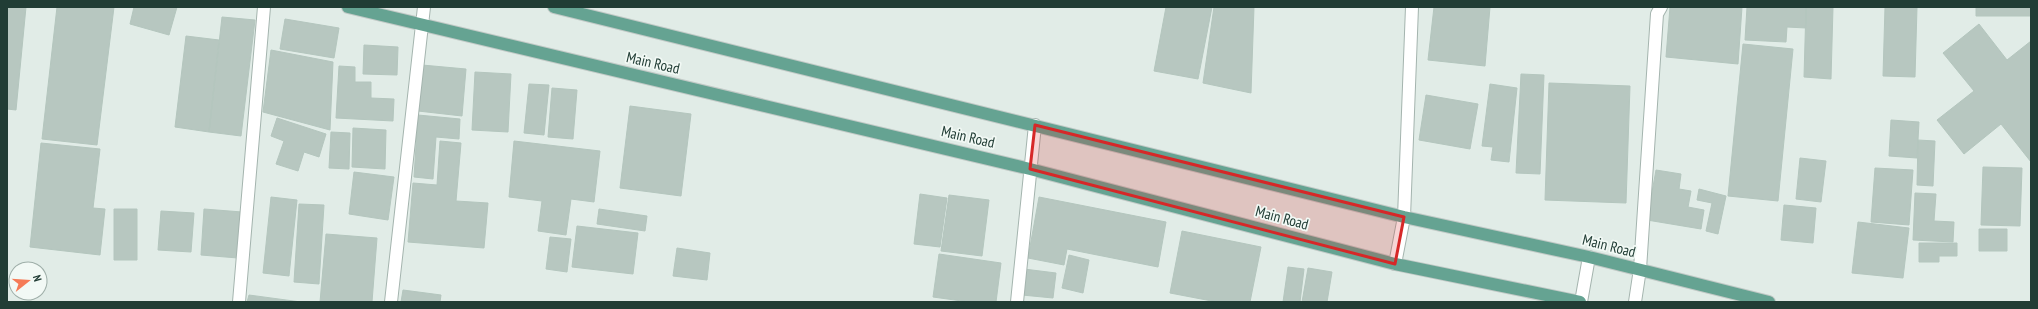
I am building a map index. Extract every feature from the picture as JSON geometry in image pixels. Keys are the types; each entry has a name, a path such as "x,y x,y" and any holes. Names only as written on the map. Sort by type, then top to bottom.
{"main road":[{"name":"Main Road","path":"348,7 1030,169 1394,264 1581,302"},
{"name":"Main Road","path":"554,7 1404,217 1589,257 1769,302"}],"street":[{"path":"239,302 264,7"},
{"path":"391,302 424,7"},
{"path":"1394,264 1404,217 1412,7"},
{"path":"1635,302 1640,270 1657,14 1661,7"},
{"path":"1017,302 1035,125"},
{"path":"1581,302 1589,257"}],"highlighted area":[{"path":"1035,125 1404,217 1395,264 1030,169"}],"building":[{"path":"7,7 26,7 16,110 7,109"},
{"path":"57,7 114,7 97,145 42,139"},
{"path":"134,7 177,7 169,35 130,24"},
{"path":"1166,7 1212,7 1198,79 1154,71"},
{"path":"1214,7 1254,7 1251,93 1203,83"},
{"path":"1434,7 1490,7 1485,66 1428,60"},
{"path":"1670,7 1742,7 1738,64 1666,57"},
{"path":"1747,7 1806,7 1806,28 1787,27 1786,42 1745,40"},
{"path":"1806,7 1833,7 1831,79 1804,77"},
{"path":"1885,7 1917,7 1915,77 1883,76"},
{"path":"1976,7 2031,7 2031,16 1976,16"},
{"path":"222,17 255,20 241,136 209,132"},
{"path":"285,19 339,28 334,58 280,49"},
{"path":"1979,24 2007,60 2031,41 2031,162 2001,124 1964,154 1937,120 1974,91 1943,53"},
{"path":"186,36 219,40 209,132 175,127"},
{"path":"1743,44 1793,49 1778,201 1728,196"},
{"path":"364,45 398,47 397,75 363,74"},
{"path":"271,50 333,62 330,130 263,112"},
{"path":"422,65 466,69 462,116 418,111"},
{"path":"339,66 355,67 355,82 371,82 371,98 394,99 393,121 336,118"},
{"path":"475,72 511,74 508,132 472,130"},
{"path":"1521,74 1544,75 1540,174 1516,173"},
{"path":"1549,83 1630,86 1626,203 1545,200"},
{"path":"529,84 549,85 544,135 524,133"},
{"path":"1490,84 1517,88 1509,162 1491,160 1493,147 1482,146"},
{"path":"552,88 577,90 573,139 548,137"},
{"path":"1426,95 1478,104 1470,149 1419,140"},
{"path":"630,106 691,114 681,196 620,188"},
{"path":"418,115 460,119 459,139 436,137 433,179 414,177"},
{"path":"277,118 326,134 319,157 304,152 298,171 276,164 284,141 271,136"},
{"path":"1891,120 1919,122 1917,158 1889,156"},
{"path":"353,128 386,130 385,169 352,167"},
{"path":"331,132 350,133 349,169 329,168"},
{"path":"1918,140 1935,141 1933,186 1917,185"},
{"path":"440,141 461,143 456,201 488,203 484,248 408,242 413,183 437,185"},
{"path":"514,141 600,151 594,202 571,199 566,235 538,231 542,201 509,197"},
{"path":"41,143 100,149 93,208 105,209 100,255 30,247"},
{"path":"1800,158 1826,161 1821,202 1796,199"},
{"path":"1983,167 2022,168 2020,226 1981,225"},
{"path":"1875,168 1913,170 1909,225 1871,222"},
{"path":"1656,170 1681,174 1679,189 1691,191 1688,207 1704,210 1701,229 1647,220"},
{"path":"354,172 394,177 388,220 349,214"},
{"path":"1699,189 1726,196 1718,234 1706,231 1712,203 1697,200"},
{"path":"1915,193 1936,194 1934,221 1954,222 1953,242 1913,240"},
{"path":"920,194 947,198 940,247 914,244"},
{"path":"949,195 989,200 982,256 941,251"},
{"path":"271,197 297,200 289,276 263,273"},
{"path":"1039,197 1166,222 1158,267 1067,249 1064,265 1028,258"},
{"path":"299,204 324,205 319,284 294,282"},
{"path":"1784,205 1816,208 1813,243 1781,240"},
{"path":"114,209 137,209 137,260 114,260"},
{"path":"204,209 242,212 238,258 201,255"},
{"path":"599,209 647,216 645,231 597,224"},
{"path":"161,211 194,213 191,252 158,250"},
{"path":"1858,222 1909,228 1903,278 1852,273"},
{"path":"577,226 638,233 633,274 572,267"},
{"path":"1979,229 2007,229 2007,251 1979,251"},
{"path":"1182,231 1261,247 1250,302 1217,302 1170,293"},
{"path":"326,234 377,238 372,302 320,302"},
{"path":"550,237 571,239 567,272 546,269"},
{"path":"1919,243 1957,243 1957,256 1939,256 1939,262 1919,262"},
{"path":"677,248 710,253 707,280 673,276"},
{"path":"939,254 1001,263 996,302 969,302 933,297"},
{"path":"1069,255 1089,260 1083,293 1062,288"},
{"path":"1288,267 1304,269 1300,302 1283,302"},
{"path":"1308,268 1332,272 1327,302 1302,302"},
{"path":"1024,269 1056,273 1053,298 1022,295"},
{"path":"403,290 441,295 440,302 401,302"},
{"path":"249,295 301,302 247,302"}]}
